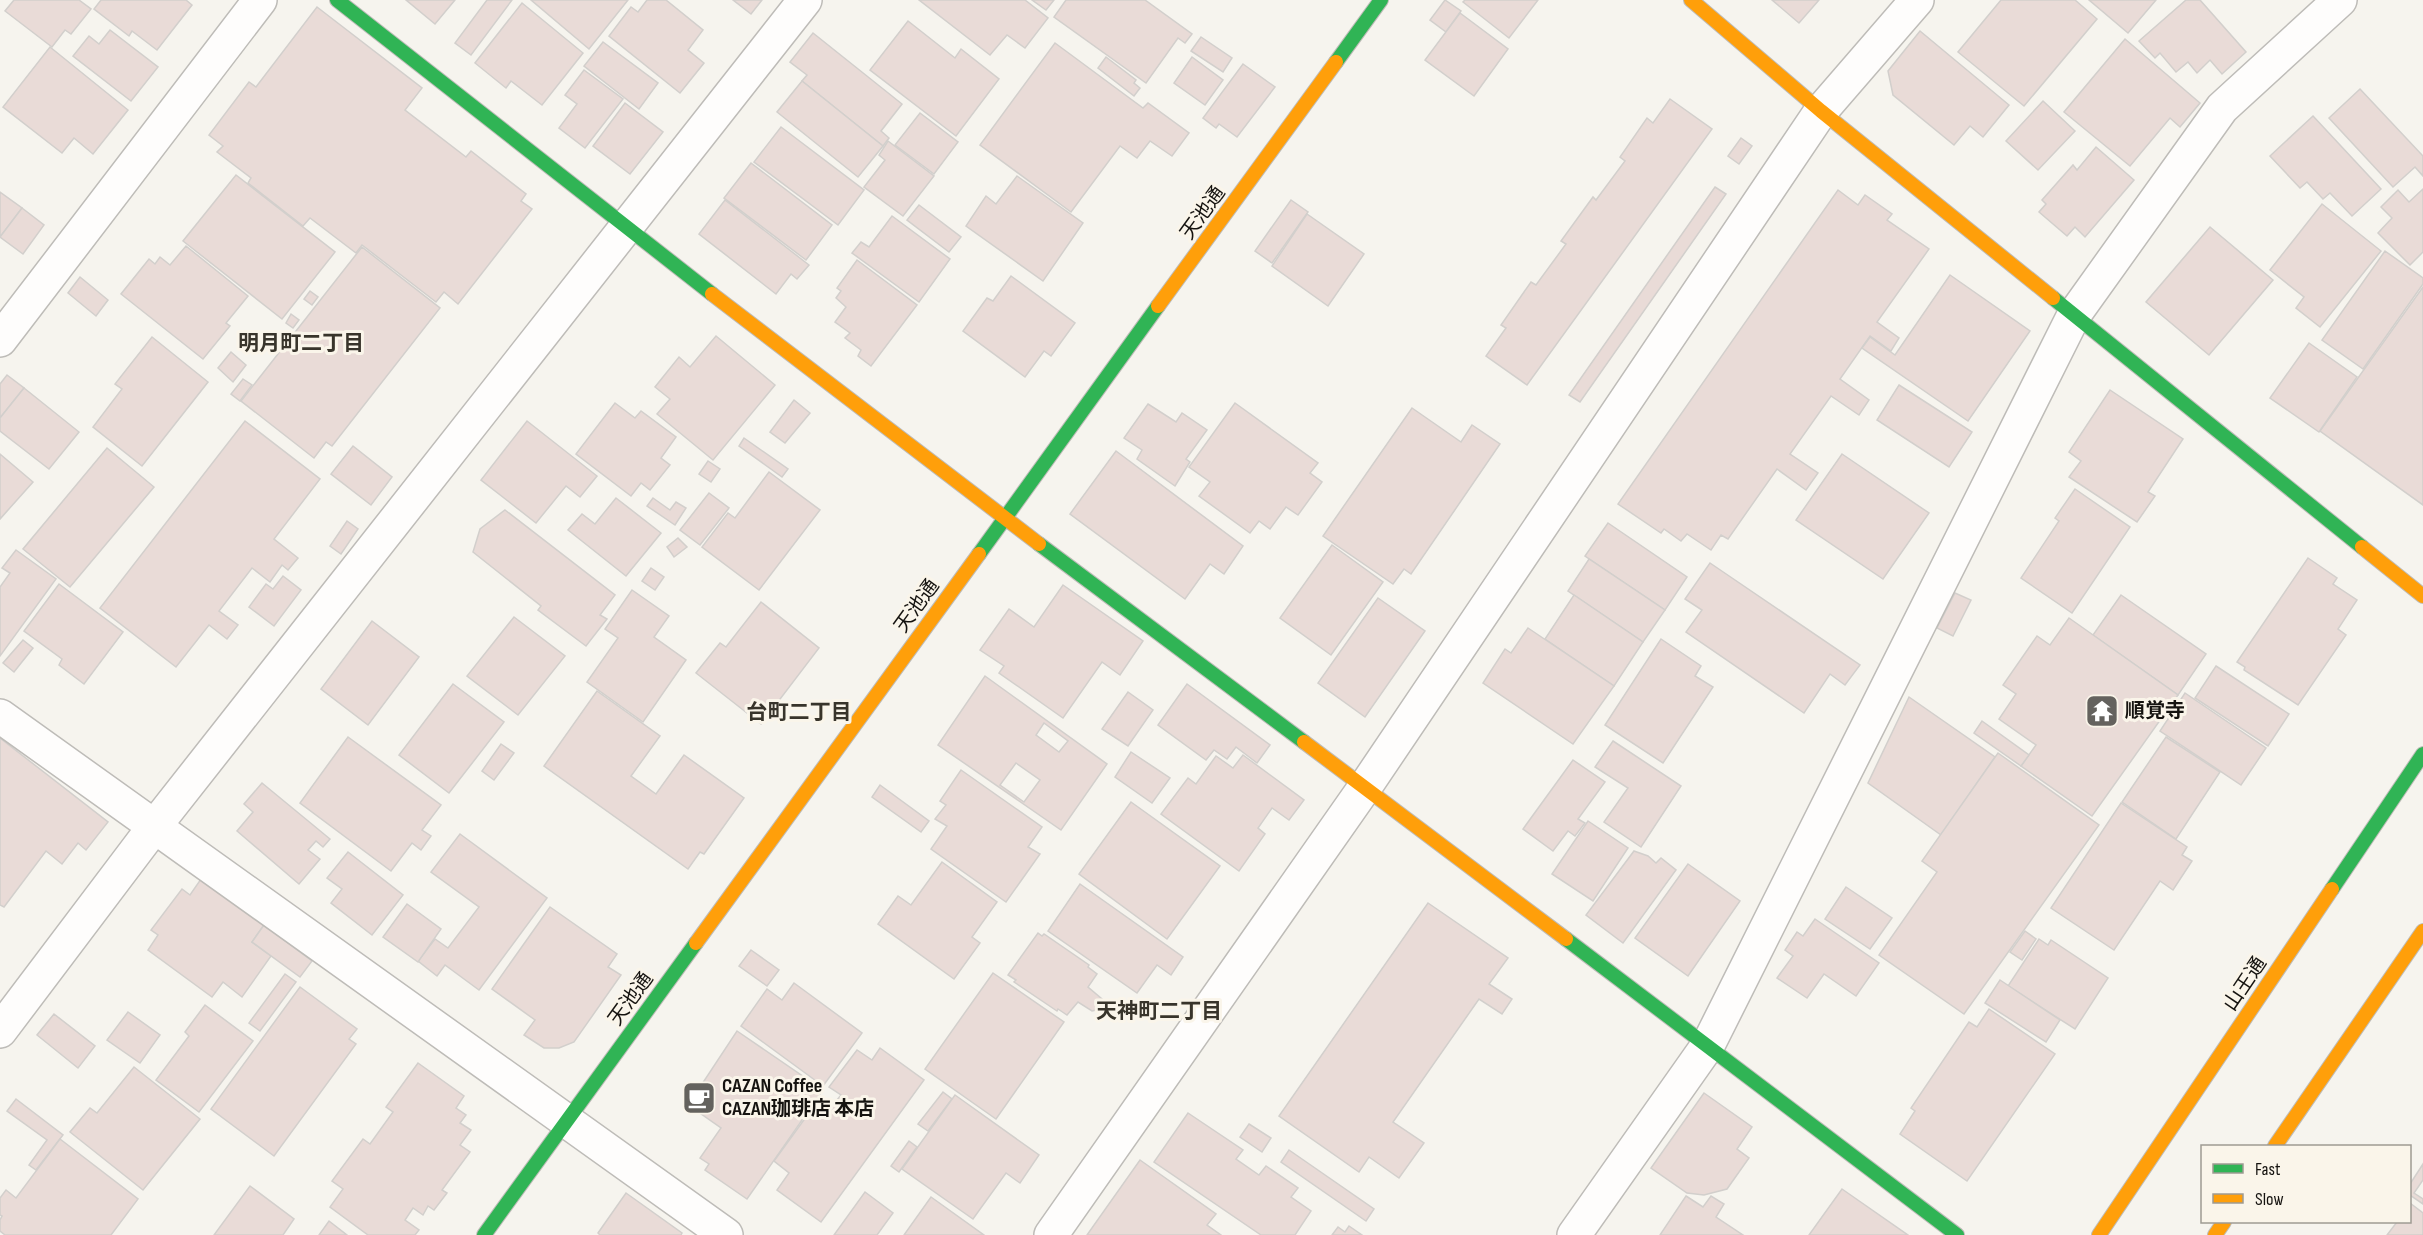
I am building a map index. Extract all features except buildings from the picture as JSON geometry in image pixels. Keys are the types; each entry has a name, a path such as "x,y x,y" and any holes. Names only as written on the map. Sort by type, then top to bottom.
{"street":[{"path":"0,340 260,0"},
{"path":"338,0 625,226 1005,518 1708,1045 1957,1235"},
{"path":"0,1031 154,827 805,0"},
{"name":"天池通","path":"484,1235 1381,0"},
{"path":"1691,0 1821,111 2423,596"},
{"path":"1051,1235 1365,787 1821,111 1917,0"},
{"path":"1574,1235 1708,1045 2074,315 2222,108 2340,0"},
{"path":"0,716 726,1235"},
{"name":"山王通","path":"2099,1235 2423,754"},
{"path":"2277,1145 2423,931"}],"traffic: fast":[{"path":"337,0 712,294"},
{"path":"1336,62 1381,0"},
{"path":"2053,298 2362,547"},
{"path":"979,554 1158,306"},
{"path":"1039,544 1304,742"},
{"path":"2332,889 2423,754"},
{"path":"1566,939 1957,1235"},
{"path":"484,1235 696,943"}],"traffic: slow":[{"path":"1691,0 1821,111 2053,298"},
{"path":"1158,306 1336,62"},
{"path":"712,294 1039,544"},
{"path":"2362,547 2423,596"},
{"path":"696,943 979,554"},
{"path":"1304,742 1566,939"},
{"path":"2099,1235 2332,889"},
{"path":"2276,1145 2423,931"},
{"path":"2215,1235 2223,1223"}],"place":[{"name":"順覚寺","path":"2102,711"},
{"name":"CAZAN Coffee CAZAN珈琲店 本店","path":"699,1098"}],"district":[{"name":"明月町二丁目","path":"301,343"},
{"name":"台町二丁目","path":"799,712"},
{"name":"天神町二丁目","path":"1159,1011"}]}
